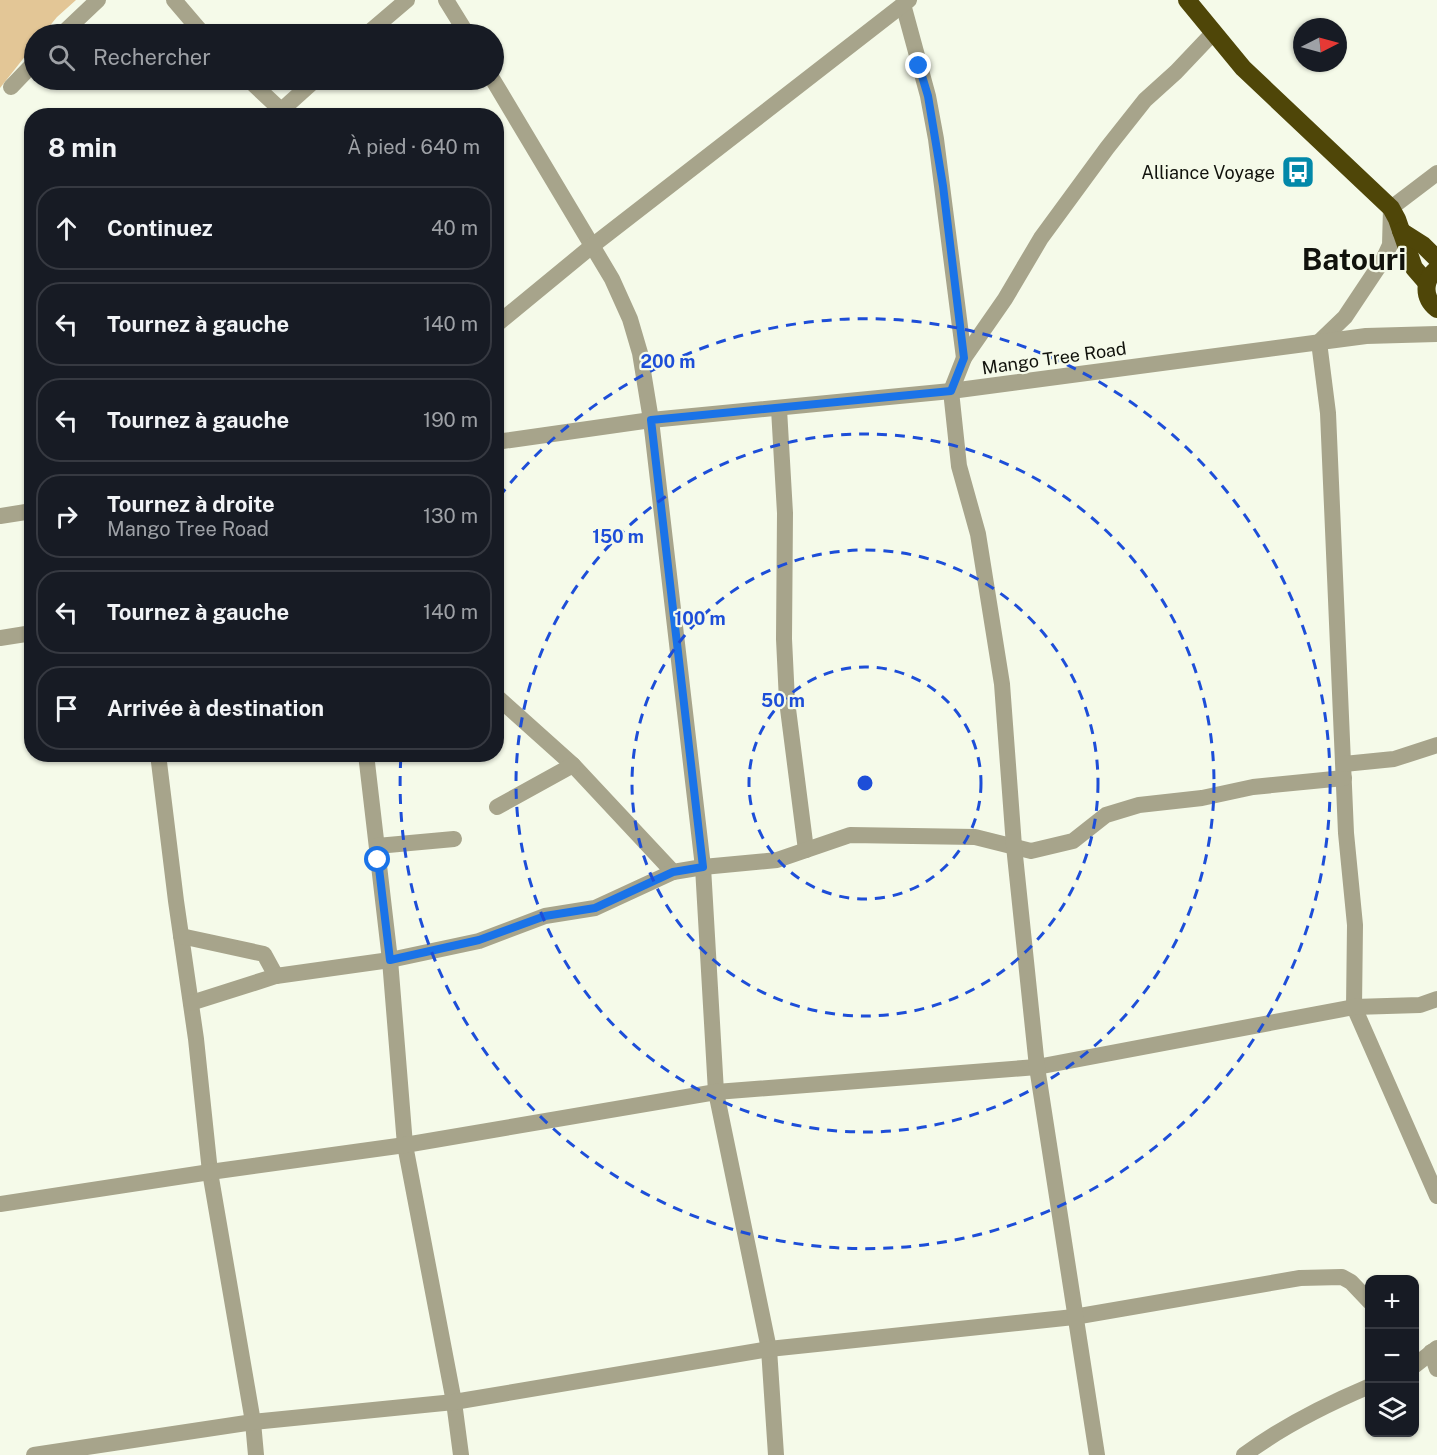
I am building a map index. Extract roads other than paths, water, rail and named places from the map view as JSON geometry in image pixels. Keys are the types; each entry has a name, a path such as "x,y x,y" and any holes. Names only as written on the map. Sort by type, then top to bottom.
{"highway":[{"path":"1187,0 1243,68 1391,208 1414,267 1432,276 1427,298 1437,309"},
{"path":"1401,231 1423,245 1437,259"}],"street":[{"path":"73,24 98,0"},
{"path":"174,0 194,24"},
{"path":"379,24 407,0"},
{"path":"446,0 461,24"},
{"path":"504,318 592,246 906,2 936,140 964,358"},
{"path":"1097,1455 1037,1067 1014,846 1002,684 978,534 959,466 951,391 964,358 1005,299 1041,238 1145,100 1176,72 1214,32"},
{"path":"11,87 24,73"},
{"path":"258,90 275,108"},
{"path":"286,108 305,90"},
{"path":"499,90 612,279 640,353 651,420 703,867 716,1092 769,1349 776,1455"},
{"path":"1437,172 1391,208 1390,245 1383,260 1345,317 1319,342 1328,412 1346,833 1355,925 1354,1007 1437,1196"},
{"name":"Mango Tree Road","path":"504,441 651,420 951,391 1366,336 1437,334"},
{"path":"779,409 784,513 784,639 787,701 806,850"},
{"path":"0,516 24,512"},
{"path":"0,638 24,634"},
{"path":"504,703 573,765 673,872"},
{"path":"191,1003 276,976 390,960 479,940 545,916 595,908 673,872 777,860 850,835 975,837 1031,851 1073,841 1106,815 1139,805 1202,798 1344,771 1394,759 1437,745"},
{"path":"159,762 191,1003 210,1172 253,1422 256,1455"},
{"path":"367,762 390,960 405,1145 454,1402 461,1455"},
{"path":"497,807 573,765"},
{"path":"377,846 454,839"},
{"path":"181,936 264,954 276,976"},
{"path":"0,1204 405,1145 716,1092 1037,1067 1354,1007 1420,1005 1437,999"},
{"path":"34,1455 253,1422 454,1402 769,1349 1074,1317 1243,1286 1325,1276 1342,1277 1351,1282 1365,1297"},
{"path":"1419,1362 1434,1350 1437,1369"},
{"path":"1244,1455 1290,1424 1365,1388"}],"place":[{"name":"Alliance Voyage","path":"1298,172"}],"district":[{"name":"Batouri","path":"1354,259"}]}
